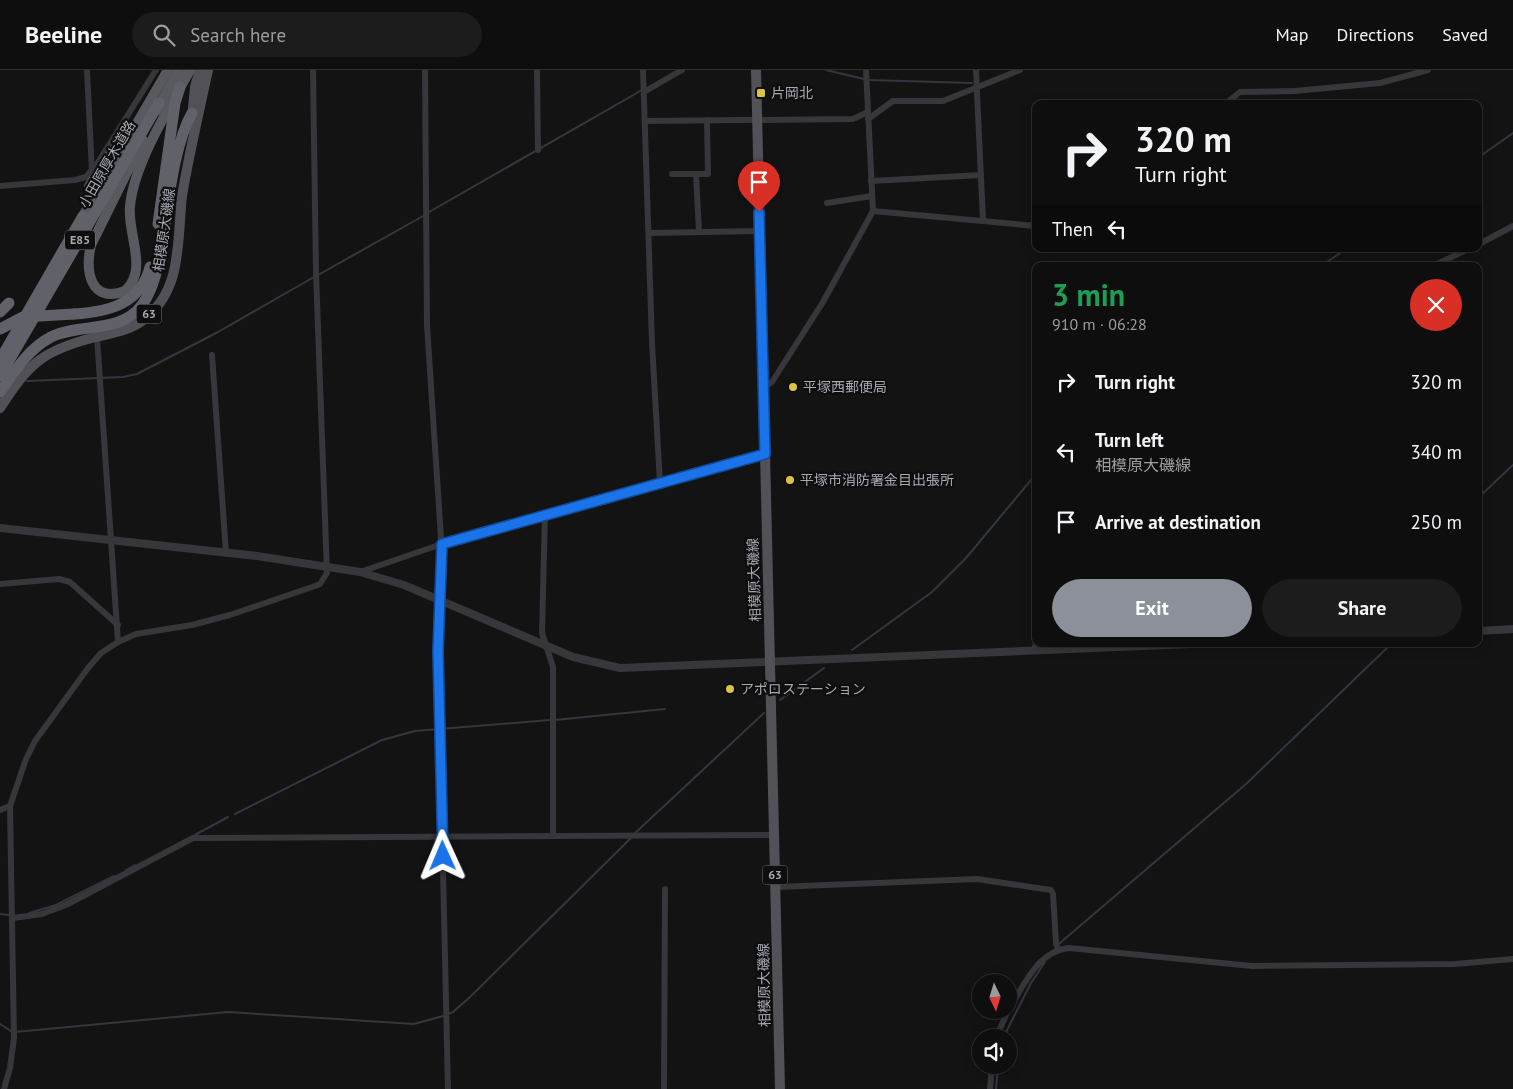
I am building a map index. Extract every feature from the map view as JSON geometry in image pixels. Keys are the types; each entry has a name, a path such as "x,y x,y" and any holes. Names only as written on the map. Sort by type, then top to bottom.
{"highway":[{"name":"小田原厚木道路","path":"0,376 155,101 168,70"},
{"name":"小田原厚木道路","path":"0,360 84,216 155,101 179,70"},
{"path":"155,101 91,245 88,260 90,279 100,291 108,294 125,291 135,277 136,262 130,209 134,184 190,70"},
{"path":"0,329 23,318 110,310 126,303 144,285 153,258 176,103 180,88"},
{"path":"89,186 155,101"},
{"path":"0,392 24,359 44,342 61,333 115,323 129,317 141,307 156,274 180,137 192,112"},
{"path":"0,312 9,303"}],"main road":[{"name":"相模原大磯線","path":"192,139 192,112 195,87 200,70"},
{"name":"相模原大磯線","path":"0,408 22,376 43,356 66,344 118,332 141,321 162,300 169,287 176,261 182,198 207,70"},
{"name":"63","path":"192,112 197,105 207,70"},
{"name":"相模原大磯線","path":"756,70 780,1089"}],"street":[{"path":"87,70 92,172"},
{"path":"0,186 75,180 92,172 156,70"},
{"path":"4,1089 10,1068 14,1038 10,806 26,759 35,741 88,668 101,653 118,642 136,634 192,625 230,615 320,584 327,573 316,273 313,70"},
{"path":"425,70 427,325 442,544 438,651 448,1089"},
{"path":"537,70 538,148"},
{"path":"643,70 652,343 660,483"},
{"path":"644,88 682,70"},
{"path":"976,70 983,221"},
{"path":"646,121 853,119 868,116 893,102 943,101 1020,70"},
{"path":"1230,100 1240,92 1295,91 1380,83 1428,70"},
{"path":"764,387 772,382 823,302 873,211 867,76"},
{"path":"672,174 708,174 707,120"},
{"path":"696,174 699,232"},
{"path":"871,181 981,175"},
{"path":"827,203 872,196"},
{"path":"873,211 1032,226"},
{"path":"1482,242 1513,226"},
{"path":"649,234 760,230"},
{"path":"1441,262 1462,252"},
{"path":"97,337 118,642"},
{"path":"212,355 226,553"},
{"path":"360,572 442,544 765,454"},
{"path":"545,514 542,633 553,667 553,836"},
{"path":"0,528 226,553 360,572 404,585 573,657 620,668 771,662 1035,647"},
{"path":"0,584 60,579 70,582 118,625"},
{"path":"1482,631 1513,629"},
{"path":"0,810 10,806"},
{"path":"13,918 42,914 59,908 194,838 774,836"},
{"path":"776,888 977,879 1051,890 1058,949"},
{"path":"664,1089 665,889"},
{"path":"1018,996 1042,960 1058,949 1069,948 1252,966 1455,964 1513,959"},
{"path":"990,1089 991,1074"}],"waterway":[{"path":"826,70 864,79"},
{"path":"869,80 972,83"},
{"path":"429,212 642,90"},
{"path":"1482,155 1513,133"},
{"path":"318,275 425,215"},
{"path":"1327,262 1342,252"},
{"path":"27,381 123,377 137,374 218,332 314,277"},
{"path":"1482,494 1513,465"},
{"path":"852,650 932,592 966,558 1032,479"},
{"path":"1060,943 1246,784 1388,647"},
{"path":"780,700 824,668"},
{"path":"555,720 665,709"},
{"path":"634,834 764,713"},
{"path":"235,814 382,740 415,731 550,720"},
{"path":"193,836 228,817"},
{"path":"15,1032 228,1012 414,1024 443,1016 453,1012 470,997 631,838"},
{"path":"126,870 135,865"},
{"path":"29,913 56,905 114,876"},
{"path":"0,914 9,915"},
{"path":"1008,1029 1031,983 1045,962"},
{"path":"0,1024 11,1031"},
{"path":"996,1089 997,1074"}],"place":[{"name":"片岡北","path":"761,93"},
{"name":"平塚西郵便局","path":"793,387"},
{"name":"平塚市消防署金目出張所","path":"790,480"},
{"name":"アポロステーション","path":"730,689"}],"route":[{"path":"443,856 438,651 442,544 765,454 759,212"}]}
